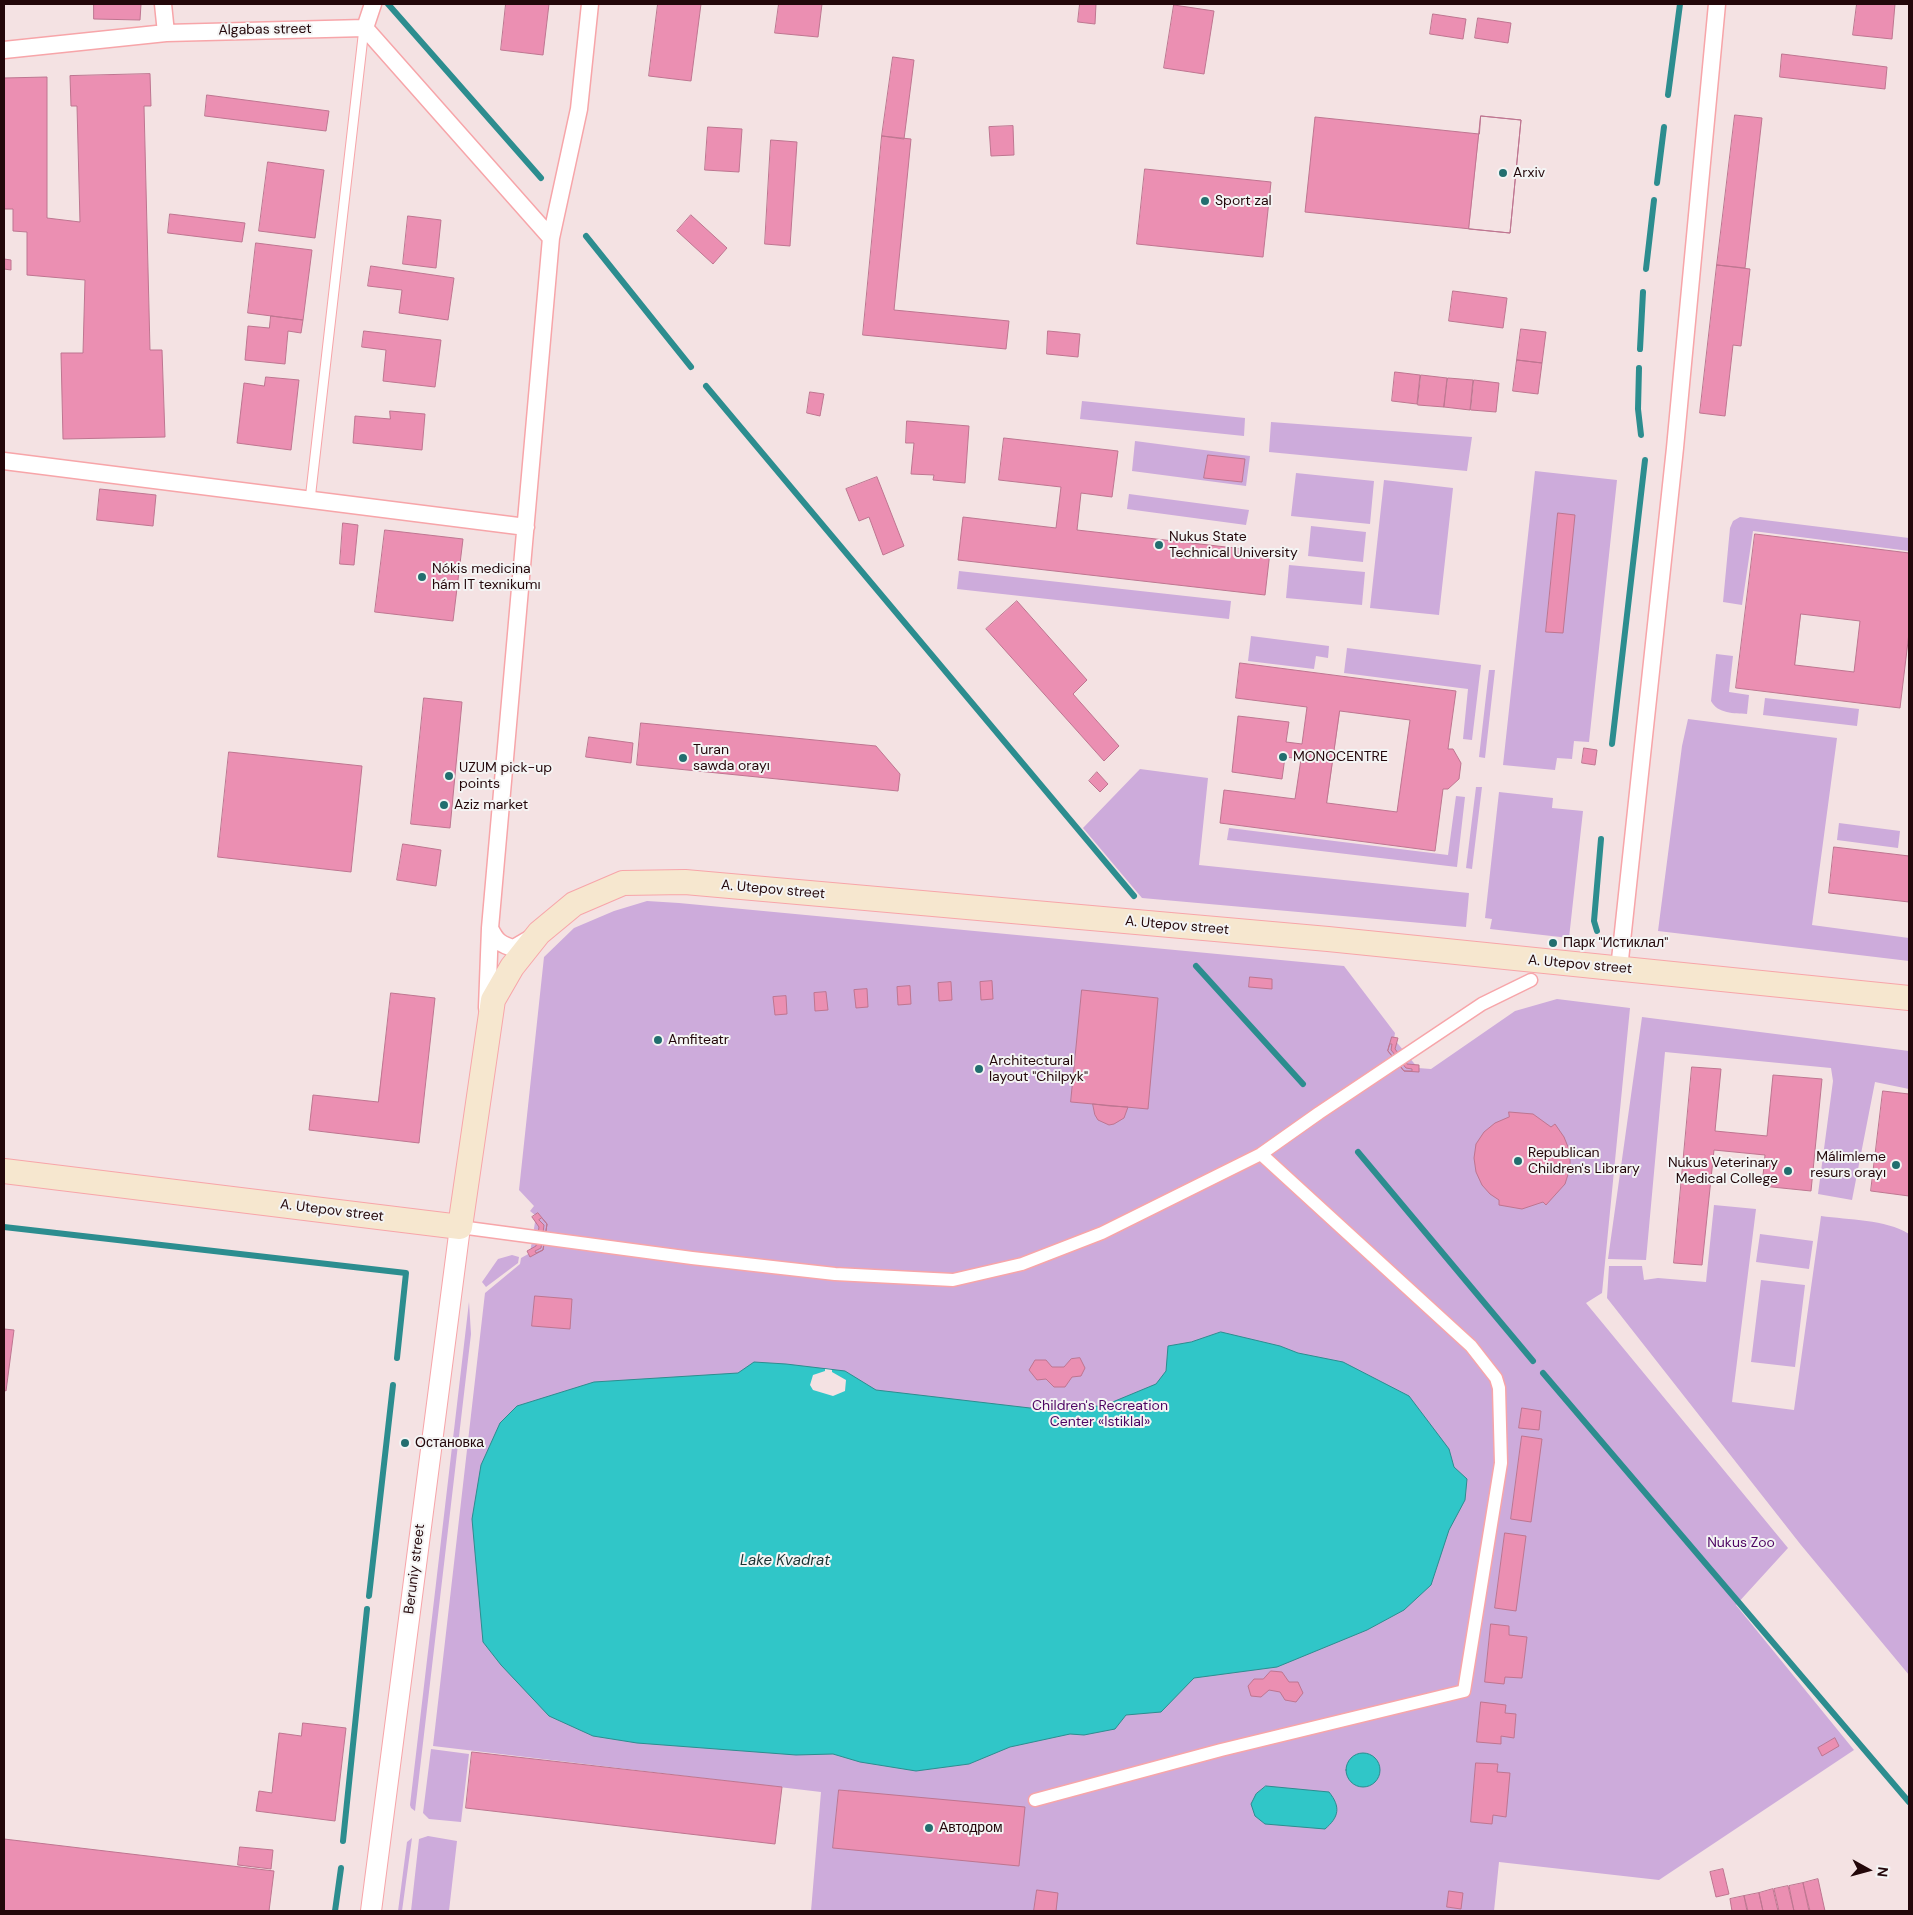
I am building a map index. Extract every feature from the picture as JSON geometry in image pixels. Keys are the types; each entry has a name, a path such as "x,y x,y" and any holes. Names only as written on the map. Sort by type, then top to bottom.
{"main road":[{"name":"A. Utepov street","path":"487,1026 493,1000 512,967 539,933 574,904 623,883 685,882 1328,940 1909,998"},
{"path":"460,1227 487,1026"},
{"name":"A. Utepov street","path":"4,1171 460,1227"}],"street":[{"path":"163,4 166,33"},
{"path":"373,4 364,28 551,238"},
{"path":"487,1026 490,928 551,238 579,109 590,4"},
{"path":"1619,969 1675,448 1716,4"},
{"name":"Algabas street","path":"4,50 166,33 364,28"},
{"path":"4,461 526,527"},
{"path":"490,928 496,939 503,945 514,948 539,933"},
{"path":"460,1227 692,1258 835,1274 953,1280 1022,1264 1102,1233 1262,1154 1319,1113 1482,1004 1531,980"},
{"path":"1035,1800 1212,1753 1464,1691 1502,1463 1502,1423 1499,1388 1496,1378 1471,1346 1262,1154"},
{"name":"Beruniy street","path":"371,1911 460,1227"}],"lane":[{"path":"310,500 364,28"}],"green space":[{"path":"1082,401 1245,418 1244,436 1080,419"},
{"path":"1271,422 1472,437 1467,471 1269,452"},
{"path":"1135,441 1250,456 1246,486 1132,471"},
{"path":"1535,471 1617,480 1589,742 1574,741 1572,759 1557,758 1555,770 1503,765"},
{"path":"1296,473 1374,481 1370,524 1291,516"},
{"path":"1384,480 1453,488 1439,615 1370,608"},
{"path":"1129,494 1249,510 1246,525 1127,509"},
{"path":"1740,517 1909,538 1909,551 1753,531 1742,605 1723,602 1730,528 1733,521"},
{"path":"1311,526 1366,532 1363,562 1308,556"},
{"path":"1289,565 1365,572 1362,605 1286,598"},
{"path":"959,571 1231,601 1229,619 957,589"},
{"path":"1251,636 1329,646 1328,658 1316,656 1314,669 1248,661"},
{"path":"1347,648 1481,665 1472,740 1463,739 1468,689 1344,673"},
{"path":"1716,654 1733,656 1729,692 1749,695 1747,714 1722,711 1711,701"},
{"path":"1489,670 1495,670 1485,758 1479,757"},
{"path":"1765,698 1859,709 1857,726 1763,715"},
{"path":"1688,719 1837,738 1812,925 1909,938 1909,961 1658,931 1682,746"},
{"path":"1140,769 1208,778 1199,865 1469,893 1466,927 1142,898 1083,828"},
{"path":"1476,787 1482,787 1472,869 1466,868"},
{"path":"1499,792 1553,798 1552,808 1583,811 1569,938 1490,929 1492,919 1485,918"},
{"path":"1456,796 1465,797 1457,867 1227,840 1229,828 1448,855"},
{"path":"1839,823 1900,831 1898,848 1837,840"},
{"name":"Children's Recreation Center «Istiklal»","path":"647,901 1344,966 1395,1033 1394,1039 1418,1068 1431,1069 1515,1011 1557,999 1630,1008 1602,1293 1586,1303 1788,1548 1736,1605 1854,1750 1659,1880 1499,1862 1494,1911 811,1911 821,1792 433,1746 485,1293 520,1264 521,1258 530,1253 536,1216 530,1211 534,1206 519,1190 544,957 574,928 614,911"},
{"path":"1642,1017 1909,1051 1909,1089 1875,1082 1852,1200 1818,1194 1833,1081 1831,1068 1665,1052 1646,1260 1608,1259"},
{"path":"1714,1205 1756,1209 1732,1402 1794,1410 1821,1216 1889,1225 1909,1234 1909,1675 1801,1545 1607,1298 1609,1266 1642,1266 1644,1280 1658,1278 1706,1282"},
{"path":"1760,1234 1813,1241 1809,1269 1756,1262"},
{"path":"512,1255 519,1257 518,1263 486,1287 482,1282 498,1259"},
{"path":"1761,1280 1805,1285 1795,1367 1751,1362"},
{"path":"469,1302 471,1334 415,1811 410,1805"},
{"path":"431,1749 469,1754 461,1822 429,1819 423,1813"},
{"path":"428,1836 457,1841 449,1911 411,1911 419,1839"},
{"path":"412,1838 402,1911 398,1911 407,1842"}],"water":[{"name":"Lake Kvadrat","path":"1221,1332 1280,1346 1298,1353 1343,1362 1409,1396 1449,1449 1454,1467 1467,1479 1465,1500 1449,1530 1431,1585 1404,1610 1367,1630 1277,1667 1194,1678 1161,1712 1126,1715 1115,1729 1084,1735 1070,1734 1010,1747 969,1764 916,1771 860,1762 833,1754 796,1755 637,1743 593,1736 549,1716 501,1665 483,1642 472,1519 481,1465 500,1423 517,1406 594,1382 738,1373 754,1362 845,1371 876,1390 1030,1408 1103,1406 1156,1384 1166,1371 1168,1346 1191,1342"},
{"path":"1363,1753 1370,1754 1375,1758 1379,1763 1379,1777 1375,1782 1370,1786 1363,1787 1356,1786 1351,1782 1347,1777 1346,1770 1347,1763 1351,1758 1356,1754"},
{"path":"1266,1786 1329,1792 1337,1807 1336,1816 1325,1829 1265,1824 1255,1816 1251,1804 1256,1794"}],"pier":[{"path":"825,1369 832,1370 832,1372 846,1380 845,1391 833,1396 813,1390 810,1385 813,1375 825,1371"}],"building":[{"path":"94,4 141,4 140,20 94,19"},
{"path":"506,4 549,4 543,55 501,50"},
{"path":"658,4 701,4 691,81 649,76"},
{"path":"779,4 822,4 818,37 775,33"},
{"path":"1080,4 1096,4 1095,24 1078,22"},
{"path":"1857,4 1895,4 1892,39 1853,35"},
{"path":"1174,5 1214,11 1204,74 1164,68"},
{"path":"1433,14 1466,19 1463,39 1430,34"},
{"path":"1478,18 1511,23 1508,43 1475,38"},
{"path":"1782,54 1887,67 1885,89 1780,77"},
{"path":"893,57 914,60 904,139 882,136"},
{"path":"150,74 151,106 144,106 150,350 162,350 165,437 63,439 61,353 83,353 85,280 27,275 27,232 13,231 13,209 4,209 4,78 47,77 47,218 80,222 77,106 71,106 70,76"},
{"path":"207,95 329,111 326,131 205,116"},
{"path":"1735,115 1762,118 1745,268 1717,265"},
{"path":"1481,116 1521,120 1510,233 1305,212 1315,117 1479,134"},
{"path":"1481,116 1521,120 1510,233 1469,229"},
{"path":"1013,126 1014,155 991,156 989,127"},
{"path":"708,127 742,129 739,172 705,170"},
{"path":"882,136 911,139 894,310 1009,321 1006,349 863,335"},
{"path":"771,140 797,142 790,246 765,244"},
{"path":"268,162 324,170 315,238 259,231"},
{"name":"Sport zal","path":"1145,169 1271,182 1263,257 1137,244"},
{"path":"170,214 245,223 242,242 168,233"},
{"path":"691,215 727,248 713,264 677,231"},
{"path":"408,216 441,220 436,268 403,264"},
{"path":"256,243 312,250 303,320 248,313"},
{"path":"4,259 11,260 11,270 4,269"},
{"path":"1717,265 1750,269 1741,346 1733,345 1725,416 1700,413"},
{"path":"371,266 454,278 448,320 399,313 402,290 368,286"},
{"path":"1453,291 1507,298 1503,328 1449,321"},
{"path":"271,316 303,320 301,333 288,331 285,364 245,360 248,326 269,328"},
{"path":"1521,329 1546,332 1542,363 1517,360"},
{"path":"364,331 441,340 435,387 383,381 386,350 362,347"},
{"path":"1048,331 1080,334 1078,357 1047,354"},
{"path":"1517,360 1542,363 1538,394 1513,391"},
{"path":"1395,372 1420,375 1417,404 1392,401"},
{"path":"1421,375 1447,378 1444,407 1418,405"},
{"path":"266,377 299,380 291,450 237,443 244,383 264,386"},
{"path":"1448,378 1473,380 1470,410 1444,407"},
{"path":"1474,380 1499,383 1496,412 1471,410"},
{"path":"810,392 824,394 820,416 807,413"},
{"path":"390,411 425,414 422,450 353,443 355,416 390,419"},
{"path":"907,421 969,426 965,483 933,480 934,475 911,474 914,443 906,443"},
{"path":"1004,438 1118,451 1112,497 1081,493 1077,530 1270,552 1265,595 958,560 963,517 1056,528 1061,487 999,480"},
{"path":"1208,455 1245,459 1242,482 1204,478"},
{"path":"877,477 904,546 883,555 869,517 859,521 846,489"},
{"path":"100,489 156,495 153,526 97,520"},
{"path":"1558,513 1575,515 1563,633 1546,632"},
{"path":"343,523 358,525 354,565 340,564"},
{"path":"385,530 463,539 453,621 375,612"},
{"path":"1755,534 1909,553 1909,633 1900,708 1736,688","holes":["1801,614 1860,621 1854,672 1795,665"]},
{"path":"1017,601 1087,680 1073,694 1119,746 1104,761 986,629"},
{"name":"MONOCENTRE","path":"1240,663 1456,691 1448,749 1453,749 1461,763 1459,779 1448,789 1443,789 1435,851 1220,823 1224,790 1295,799 1301,759 1285,757 1282,779 1232,772 1238,716 1289,722 1286,742 1302,744 1307,707 1236,698","holes":["1340,711 1410,720 1397,812 1327,803"]},
{"path":"424,698 462,702 450,828 411,824"},
{"path":"641,723 876,746 900,774 898,791 637,765"},
{"path":"589,737 633,743 631,763 586,757"},
{"path":"1584,748 1597,750 1595,765 1582,763"},
{"path":"229,752 362,766 351,872 218,857"},
{"path":"1097,772 1108,784 1100,792 1089,781"},
{"path":"403,844 441,850 436,886 397,880"},
{"path":"1834,847 1909,856 1909,902 1829,893"},
{"path":"1250,977 1272,979 1272,989 1249,987"},
{"path":"992,981 993,999 981,1000 980,982"},
{"path":"951,982 952,1000 939,1001 938,983"},
{"path":"910,986 911,1004 898,1005 897,987"},
{"path":"867,989 868,1007 856,1008 854,990"},
{"path":"1082,990 1158,998 1148,1109 1071,1102"},
{"path":"826,992 828,1010 815,1011 814,993"},
{"path":"391,993 435,998 419,1143 309,1130 313,1095 378,1102"},
{"path":"786,996 787,1014 775,1015 773,997"},
{"path":"1392,1037 1398,1038 1395,1049 1407,1064 1419,1065 1419,1072 1404,1071 1388,1051"},
{"path":"1390,1044 1392,1044 1391,1050 1406,1068 1412,1069 1412,1071 1404,1071 1388,1051"},
{"name":"Nukus Veterinary Medical College","path":"1692,1067 1721,1069 1715,1131 1767,1136 1773,1075 1822,1079 1811,1191 1762,1186 1765,1155 1714,1150 1702,1265 1674,1263"},
{"path":"1883,1091 1909,1094 1909,1196 1871,1191"},
{"path":"1093,1104 1128,1107 1124,1118 1109,1125 1098,1120"},
{"path":"1509,1112 1533,1114 1551,1127 1555,1124 1564,1137 1570,1152 1570,1168 1565,1184 1546,1205 1543,1202 1522,1209 1499,1205 1499,1200 1482,1185 1476,1172 1474,1158 1476,1144 1484,1132 1495,1123 1509,1117"},
{"path":"538,1213 547,1224 543,1250 530,1257 527,1251 536,1246 539,1227 532,1217"},
{"path":"542,1218 547,1224 543,1250 536,1253 535,1251 541,1248 544,1225 539,1220"},
{"path":"535,1296 572,1299 570,1329 532,1326"},
{"path":"4,1329 14,1330 6,1391 4,1390"},
{"path":"1080,1358 1085,1368 1081,1376 1072,1377 1065,1387 1054,1387 1046,1379 1037,1380 1029,1370 1035,1360 1046,1360 1052,1367 1064,1367 1071,1359"},
{"path":"1522,1408 1541,1411 1539,1430 1519,1428"},
{"path":"1522,1436 1542,1439 1531,1522 1511,1519"},
{"path":"1505,1533 1526,1536 1516,1611 1495,1608"},
{"path":"1491,1624 1509,1626 1509,1635 1527,1637 1522,1678 1505,1677 1504,1684 1485,1682"},
{"path":"1271,1671 1282,1672 1289,1682 1298,1682 1303,1693 1296,1702 1285,1700 1280,1692 1269,1690 1261,1697 1251,1696 1248,1686 1254,1679 1263,1679"},
{"path":"1481,1702 1506,1705 1505,1713 1516,1714 1514,1738 1501,1736 1501,1744 1477,1742"},
{"path":"303,1723 346,1728 335,1821 256,1811 259,1791 272,1793 279,1733 301,1736"},
{"path":"1835,1738 1839,1746 1822,1756 1818,1748"},
{"path":"472,1752 782,1787 775,1844 466,1808"},
{"path":"1476,1763 1498,1764 1497,1772 1510,1773 1506,1817 1493,1815 1492,1824 1471,1822"},
{"name":"Автодром","path":"839,1790 1025,1807 1019,1866 833,1848"},
{"path":"4,1839 274,1871 269,1911 4,1911"},
{"path":"240,1847 273,1850 271,1869 238,1865"},
{"path":"1723,1869 1729,1894 1716,1897 1710,1872"},
{"path":"1818,1879 1825,1911 1810,1911 1803,1883"},
{"path":"1803,1883 1809,1911 1794,1911 1789,1886"},
{"path":"1788,1886 1794,1911 1779,1911 1774,1889"},
{"path":"1773,1889 1778,1911 1763,1911 1759,1893"},
{"path":"1037,1890 1058,1893 1056,1911 1034,1911"},
{"path":"1449,1891 1463,1893 1461,1909 1447,1907"},
{"path":"1759,1893 1763,1911 1748,1911 1744,1896"},
{"path":"1744,1896 1747,1911 1732,1911 1730,1899"}],"waterway":[{"path":"388,4 541,178"},
{"path":"1668,95 1680,4"},
{"path":"1657,183 1664,127"},
{"path":"1646,269 1654,200"},
{"path":"586,236 691,367"},
{"path":"1640,349 1643,292"},
{"path":"1639,368 1638,409 1641,435"},
{"path":"706,386 1134,896"},
{"path":"1612,744 1645,460"},
{"path":"1597,931 1594,921 1601,839"},
{"path":"1196,966 1303,1084"},
{"path":"1358,1152 1533,1361"},
{"path":"4,1227 406,1273 397,1358"},
{"path":"1543,1373 1909,1802"},
{"path":"369,1596 393,1385"},
{"path":"343,1841 367,1609"},
{"path":"335,1911 341,1868"}],"place":[{"name":"Arxiv","path":"1503,173"},
{"name":"Sport zal","path":"1205,201"},
{"name":"Nukus State Technical University","path":"1159,545"},
{"name":"Nókis medicina hám IT texnikumı","path":"422,577"},
{"name":"MONOCENTRE","path":"1283,757"},
{"name":"Turan sawda orayı","path":"683,758"},
{"name":"UZUM pick-up points","path":"449,776"},
{"name":"Aziz market","path":"444,805"},
{"name":"Парк \"Истиклал\"","path":"1553,943"},
{"name":"Amfiteatr","path":"658,1040"},
{"name":"Architectural layout \"Chilpyk\"","path":"979,1069"},
{"name":"Republican Children's Library","path":"1518,1161"},
{"name":"Málimleme resurs orayı","path":"1896,1165"},
{"name":"Nukus Veterinary Medical College","path":"1788,1171"},
{"name":"Остановка","path":"405,1443"},
{"name":"Автодром","path":"929,1828"}],"park label":[{"name":"Nukus Zoo","path":"1741,1543"}]}
